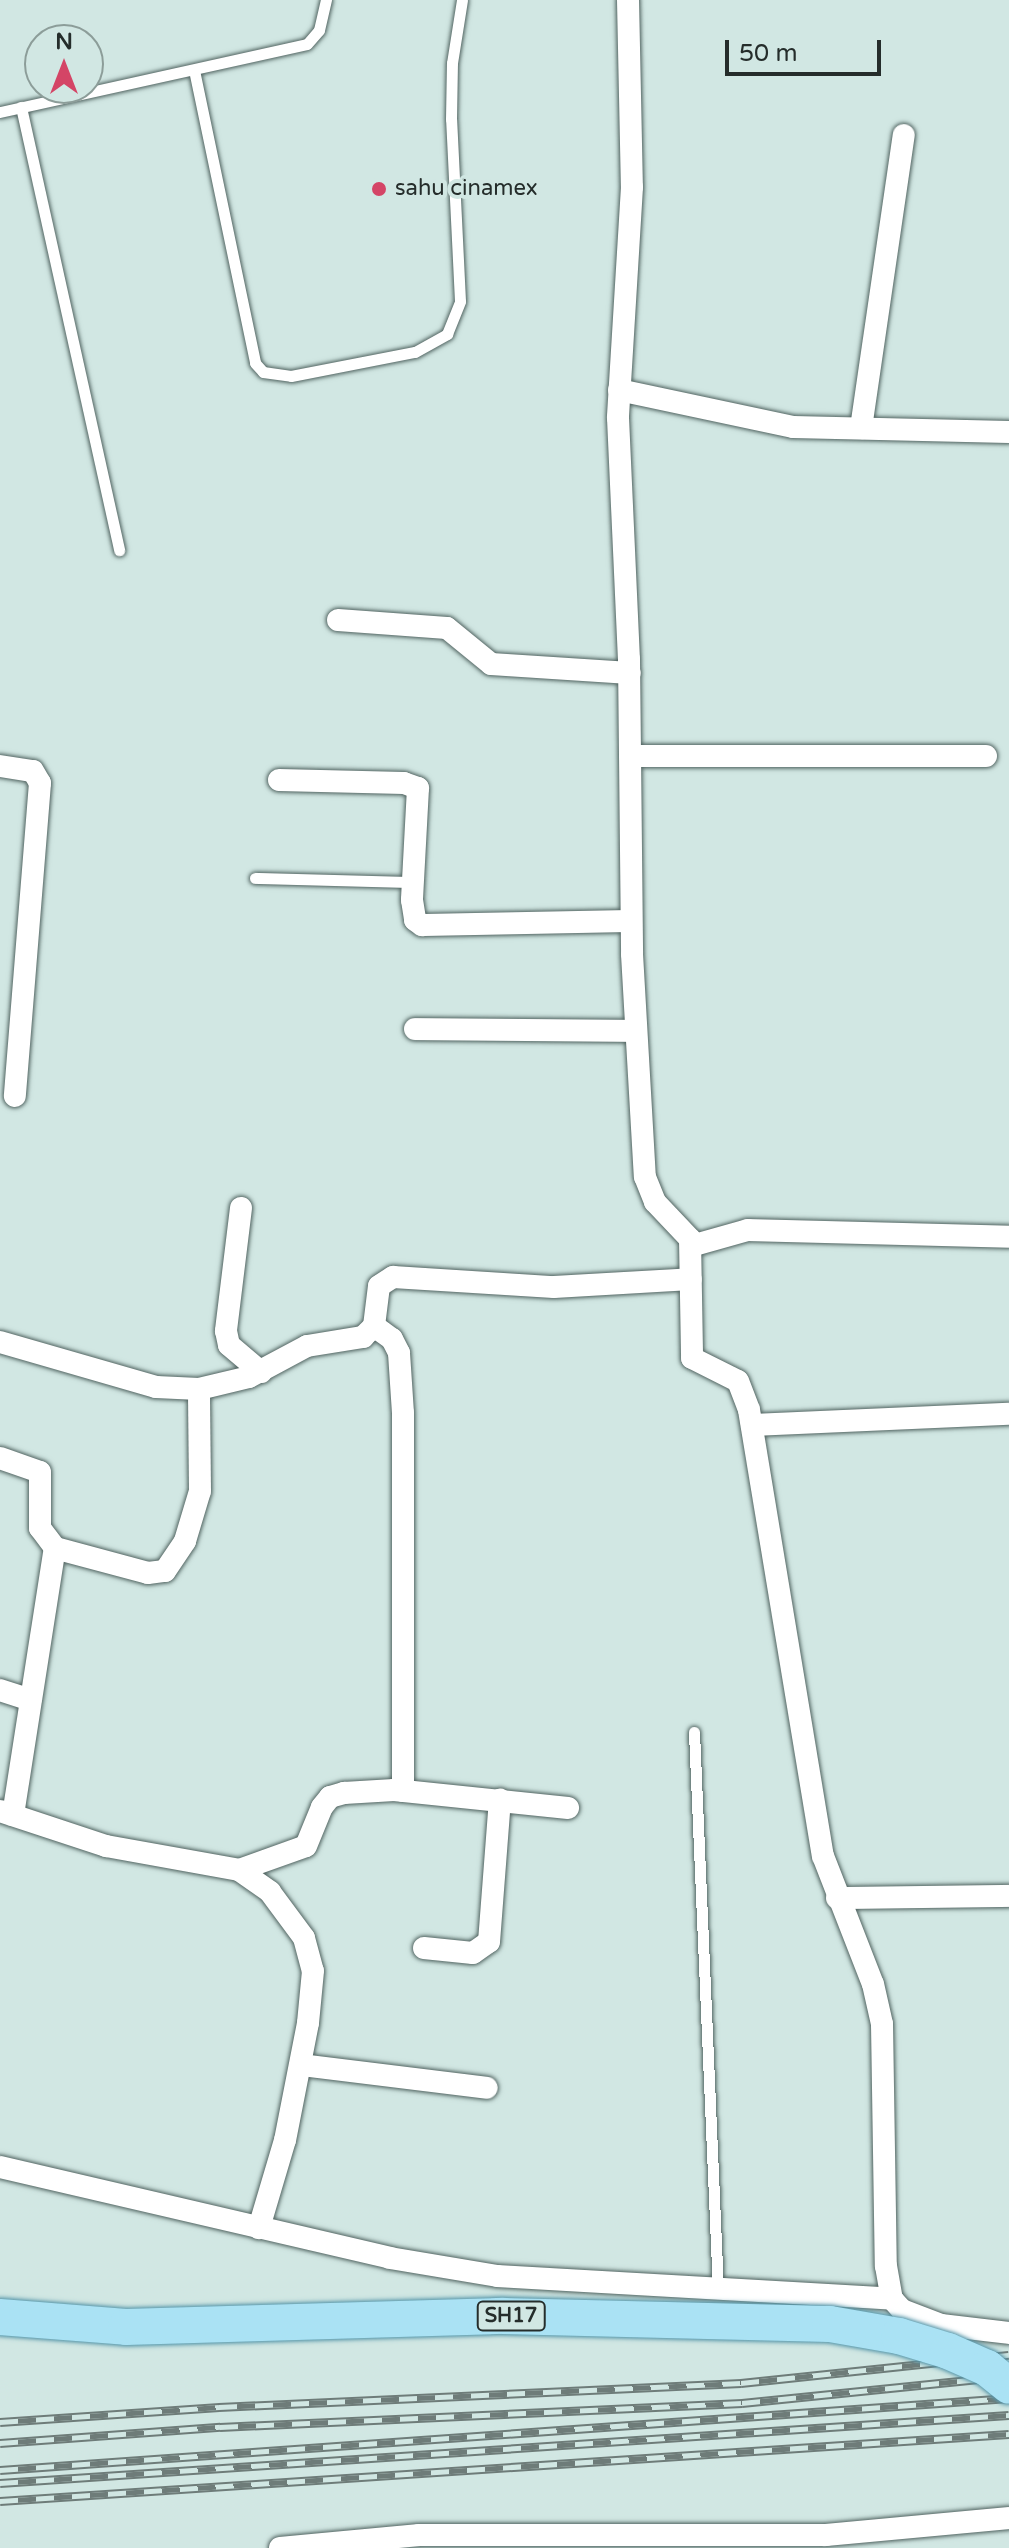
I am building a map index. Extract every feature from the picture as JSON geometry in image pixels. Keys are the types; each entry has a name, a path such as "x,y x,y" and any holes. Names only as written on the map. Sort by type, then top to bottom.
{"main road":[{"name":"SH17","path":"0,2317 141,2327 503,2316 816,2323 899,2336 948,2351 987,2368 1009,2386"}],"street":[{"path":"628,0 632,187 619,390 630,673 631,921 645,1177 655,1202 688,1233 691,1246 692,1358 703,1368 738,1381 752,1425 816,1816 837,1898 873,1984 882,2024 886,2266 892,2299 902,2310 930,2322 1009,2333"},
{"path":"861,428 904,135"},
{"path":"619,390 793,427 1009,432"},
{"path":"338,620 447,628 477,657 502,666 630,673"},
{"path":"630,756 986,756"},
{"path":"0,766 33,771 40,783 15,1096"},
{"path":"279,780 404,783 418,788 413,913 428,927 631,921"},
{"path":"415,1029 635,1031"},
{"path":"241,1208 226,1331 229,1345 261,1372"},
{"path":"691,1246 748,1230 1009,1237"},
{"path":"0,1342 156,1387 199,1389 261,1372 298,1349 363,1337 374,1326 379,1286 402,1276 541,1287 691,1279"},
{"path":"374,1326 396,1344 403,1413 403,1791"},
{"path":"0,1458 40,1472 40,1528 55,1548 148,1573 172,1566 200,1491 199,1389"},
{"path":"752,1425 1009,1414"},
{"path":"55,1548 30,1700 7,1813 106,1846 239,1870 282,1906 310,1954 312,1991 301,2065 259,2228"},
{"path":"0,1690 30,1700"},
{"path":"239,1870 306,1846 330,1797 403,1791 568,1808"},
{"path":"424,1948 473,1953 489,1942 500,1799"},
{"path":"837,1898 1009,1896"},
{"path":"301,2065 487,2088"},
{"path":"0,2167 259,2228 497,2276 892,2299"},
{"path":"280,2548 419,2535 880,2539 1009,2518"}],"lane":[{"path":"0,112 307,44 319,30 326,0"},
{"path":"194,70 255,363 263,372 291,376 415,352 447,334 460,301 451,119 452,63 462,0"},
{"path":"21,107 119,550"},
{"path":"255,878 413,882"},
{"path":"694,1732 718,2290"}],"railway":[{"path":"0,2422 219,2407 741,2383 1009,2355"},
{"path":"0,2443 220,2427 742,2403 1009,2376"},
{"path":"0,2470 1009,2398"},
{"path":"0,2483 1009,2415"},
{"path":"0,2501 1009,2434"}],"place":[{"name":"sahu cinamex","path":"379,189"}]}
